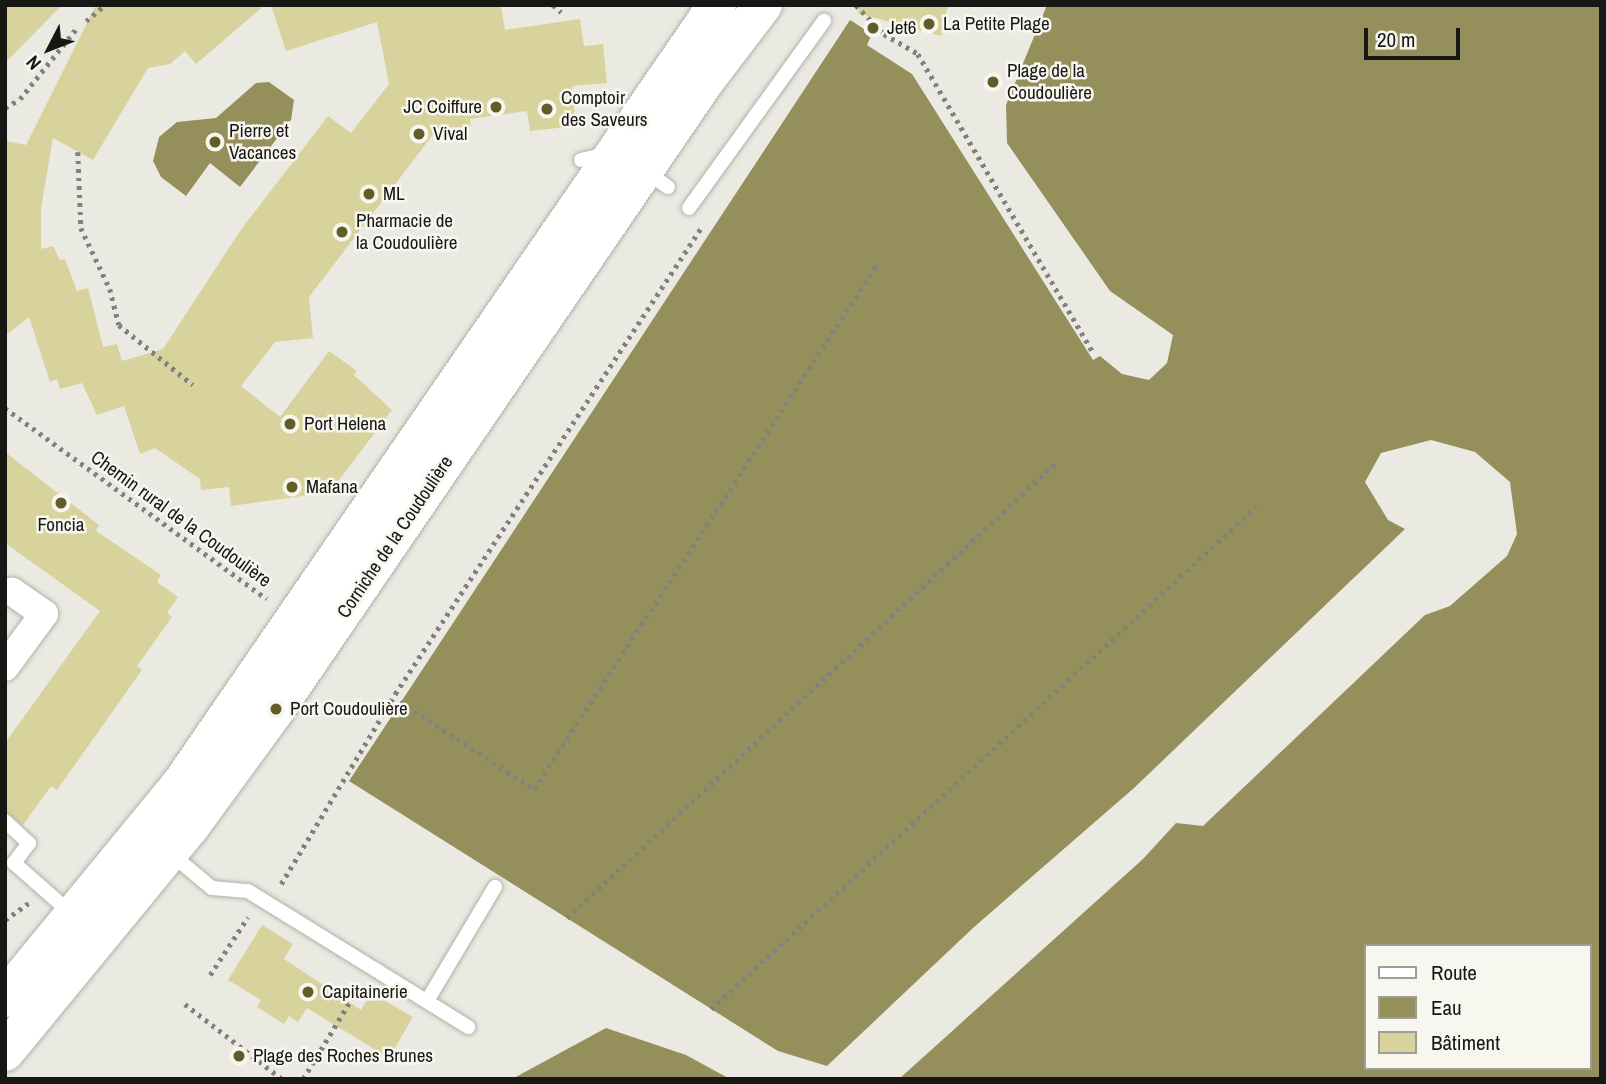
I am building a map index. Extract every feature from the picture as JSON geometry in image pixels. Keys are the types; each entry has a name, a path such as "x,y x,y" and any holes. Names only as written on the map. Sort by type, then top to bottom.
{"main road":[{"name":"Corniche de la Coudoulière","path":"5,1052 157,841 441,396 643,169 717,5"},
{"name":"Corniche de la Coudoulière","path":"5,998 75,916 157,841 323,643 643,169 705,81 764,5"}],"street":[{"path":"5,667 44,614 12,592"}],"lane":[{"path":"689,208 824,21"},
{"path":"581,160 643,169"},
{"path":"5,821 29,844 14,863 75,916"},
{"path":"157,841 212,888 248,891 468,1027"},
{"path":"426,1001 495,887"}],"path":[{"path":"86,21 105,5"},
{"path":"552,5 562,12"},
{"path":"856,5 884,34 918,54 1093,351"},
{"path":"5,108 20,99 76,29"},
{"path":"78,152 81,228 110,289 119,325 193,385"},
{"path":"210,975 248,917 266,902 284,880 396,694 705,222"},
{"path":"400,702 534,789 876,265"},
{"name":"Chemin rural de la Coudoulière","path":"5,408 295,621"},
{"path":"567,918 1057,462"},
{"path":"711,1009 1255,507"},
{"path":"303,1079 371,967"},
{"path":"186,1004 282,1079"}],"water":[{"path":"1047,5 1601,5 1601,1079 899,1079 1143,859 1176,823 1203,826 1425,615 1450,606 1507,556 1517,534 1510,482 1475,452 1431,440 1381,453 1365,482 1388,520 1405,529 1134,788 973,928 827,1066 778,1051 349,781 850,20 872,34 867,45 912,74 1093,360 1100,356 1122,374 1149,380 1167,363 1173,335 1110,291 1007,143 1006,105"},
{"name":"Pierre et Vacances","path":"269,82 294,100 291,120 240,187 210,163 186,196 161,177 153,161 159,137 177,122 216,118 256,83"},
{"path":"606,1028 686,1055 730,1079 512,1079"}],"building":[{"path":"5,5 62,5 5,63"},
{"path":"96,5 265,5 196,64 185,51 170,64 148,68 93,160 53,138 41,208 41,249 53,246 60,260 65,259 77,291 88,288 103,347 117,344 122,361 163,349 240,231 328,116 351,133 389,84 377,22 286,51 271,5 501,5 505,30 580,19 584,46 603,44 607,83 572,86 576,126 530,131 527,111 470,119 471,126 435,132 309,297 313,338 275,342 241,386 280,417 329,351 357,371 354,375 392,410 330,492 231,506 229,487 201,490 200,479 155,448 140,454 124,406 97,415 82,383 60,389 57,379 50,382 29,317 5,336 5,141 26,145"},
{"name":"La Petite Plage","path":"859,5 948,5 941,36 858,13"},
{"path":"5,452 99,525 96,531 161,575 157,582 178,597 167,613 172,617 137,666 142,670 57,790 51,786 23,825 5,812 5,743 100,611 5,543"},
{"path":"262,925 293,944 284,959 361,1010 371,993 413,1017 389,1058 307,1008 298,1022 289,1016 284,1024 257,1007 261,1000 228,980"}],"place":[{"name":"La Petite Plage","path":"929,24"},
{"name":"Jet6","path":"873,28"},
{"name":"Plage de la Coudoulière","path":"993,82"},
{"name":"JC Coiffure","path":"496,107"},
{"name":"Comptoir des Saveurs","path":"547,109"},
{"name":"Vival","path":"419,134"},
{"name":"Pierre et Vacances","path":"215,142"},
{"name":"ML","path":"369,194"},
{"name":"Pharmacie de la Coudoulière","path":"342,232"},
{"name":"Port Helena","path":"290,424"},
{"name":"Mafana","path":"292,487"},
{"name":"Foncia","path":"61,503"},
{"name":"Port Coudoulière","path":"276,709"},
{"name":"Capitainerie","path":"308,992"},
{"name":"Plage des Roches Brunes","path":"239,1056"}]}
